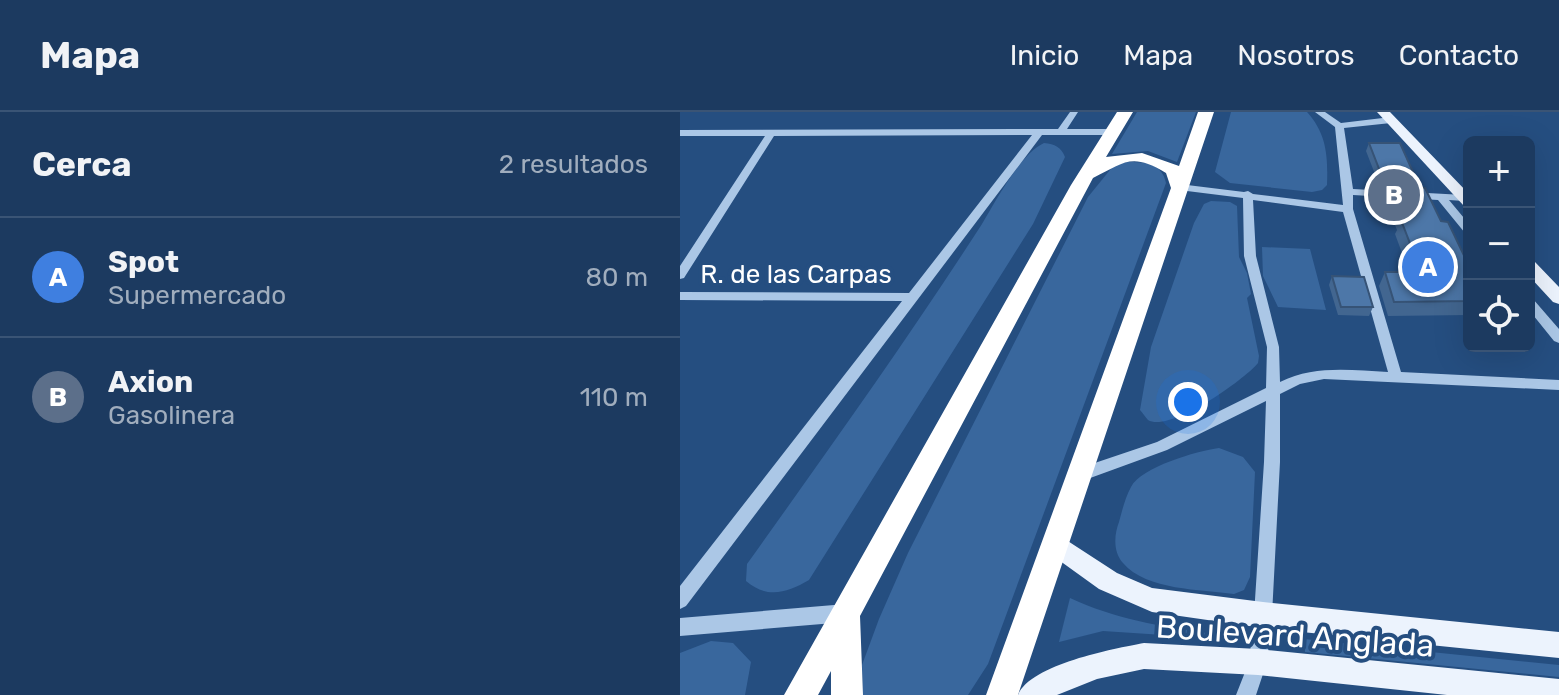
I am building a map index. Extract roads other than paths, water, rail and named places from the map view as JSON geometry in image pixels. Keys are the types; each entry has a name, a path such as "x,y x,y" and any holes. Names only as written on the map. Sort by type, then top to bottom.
{"highway":[{"path":"800,695 1080,185 1125,112"},
{"path":"1002,695 1082,474 1206,112"},
{"path":"1080,185 1111,159 1131,156 1163,162 1174,170 1179,187"},
{"path":"847,613 847,695"}],"main road":[{"path":"1387,116 1463,197"},
{"path":"1535,272 1559,298"},
{"name":"Boulevard Anglada","path":"1057,545 1108,581 1152,600 1263,615 1559,645"},
{"name":"Boulevard Anglada","path":"1032,695 1043,687 1097,666 1144,656 1258,662 1559,693"}],"street":[{"path":"1061,131 1074,112"},
{"path":"1319,112 1339,126 1387,116"},
{"path":"1339,126 1348,209 1396,378"},
{"path":"680,600 1040,131"},
{"path":"680,275 772,132"},
{"path":"680,133 1113,132"},
{"path":"1179,187 1348,209"},
{"path":"1348,192 1463,200"},
{"path":"1246,695 1258,662 1263,615 1273,391 1273,347 1250,256 1248,194"},
{"path":"1441,197 1463,224"},
{"name":"R. de las Carpas","path":"680,296 912,297"},
{"path":"1535,309 1559,338"},
{"path":"1082,474 1162,446 1297,379 1324,374 1559,385"},
{"path":"680,627 847,613"}],"place":[{"name":"Axion","path":"1394,195"},
{"name":"Spot","path":"1428,267"}]}
